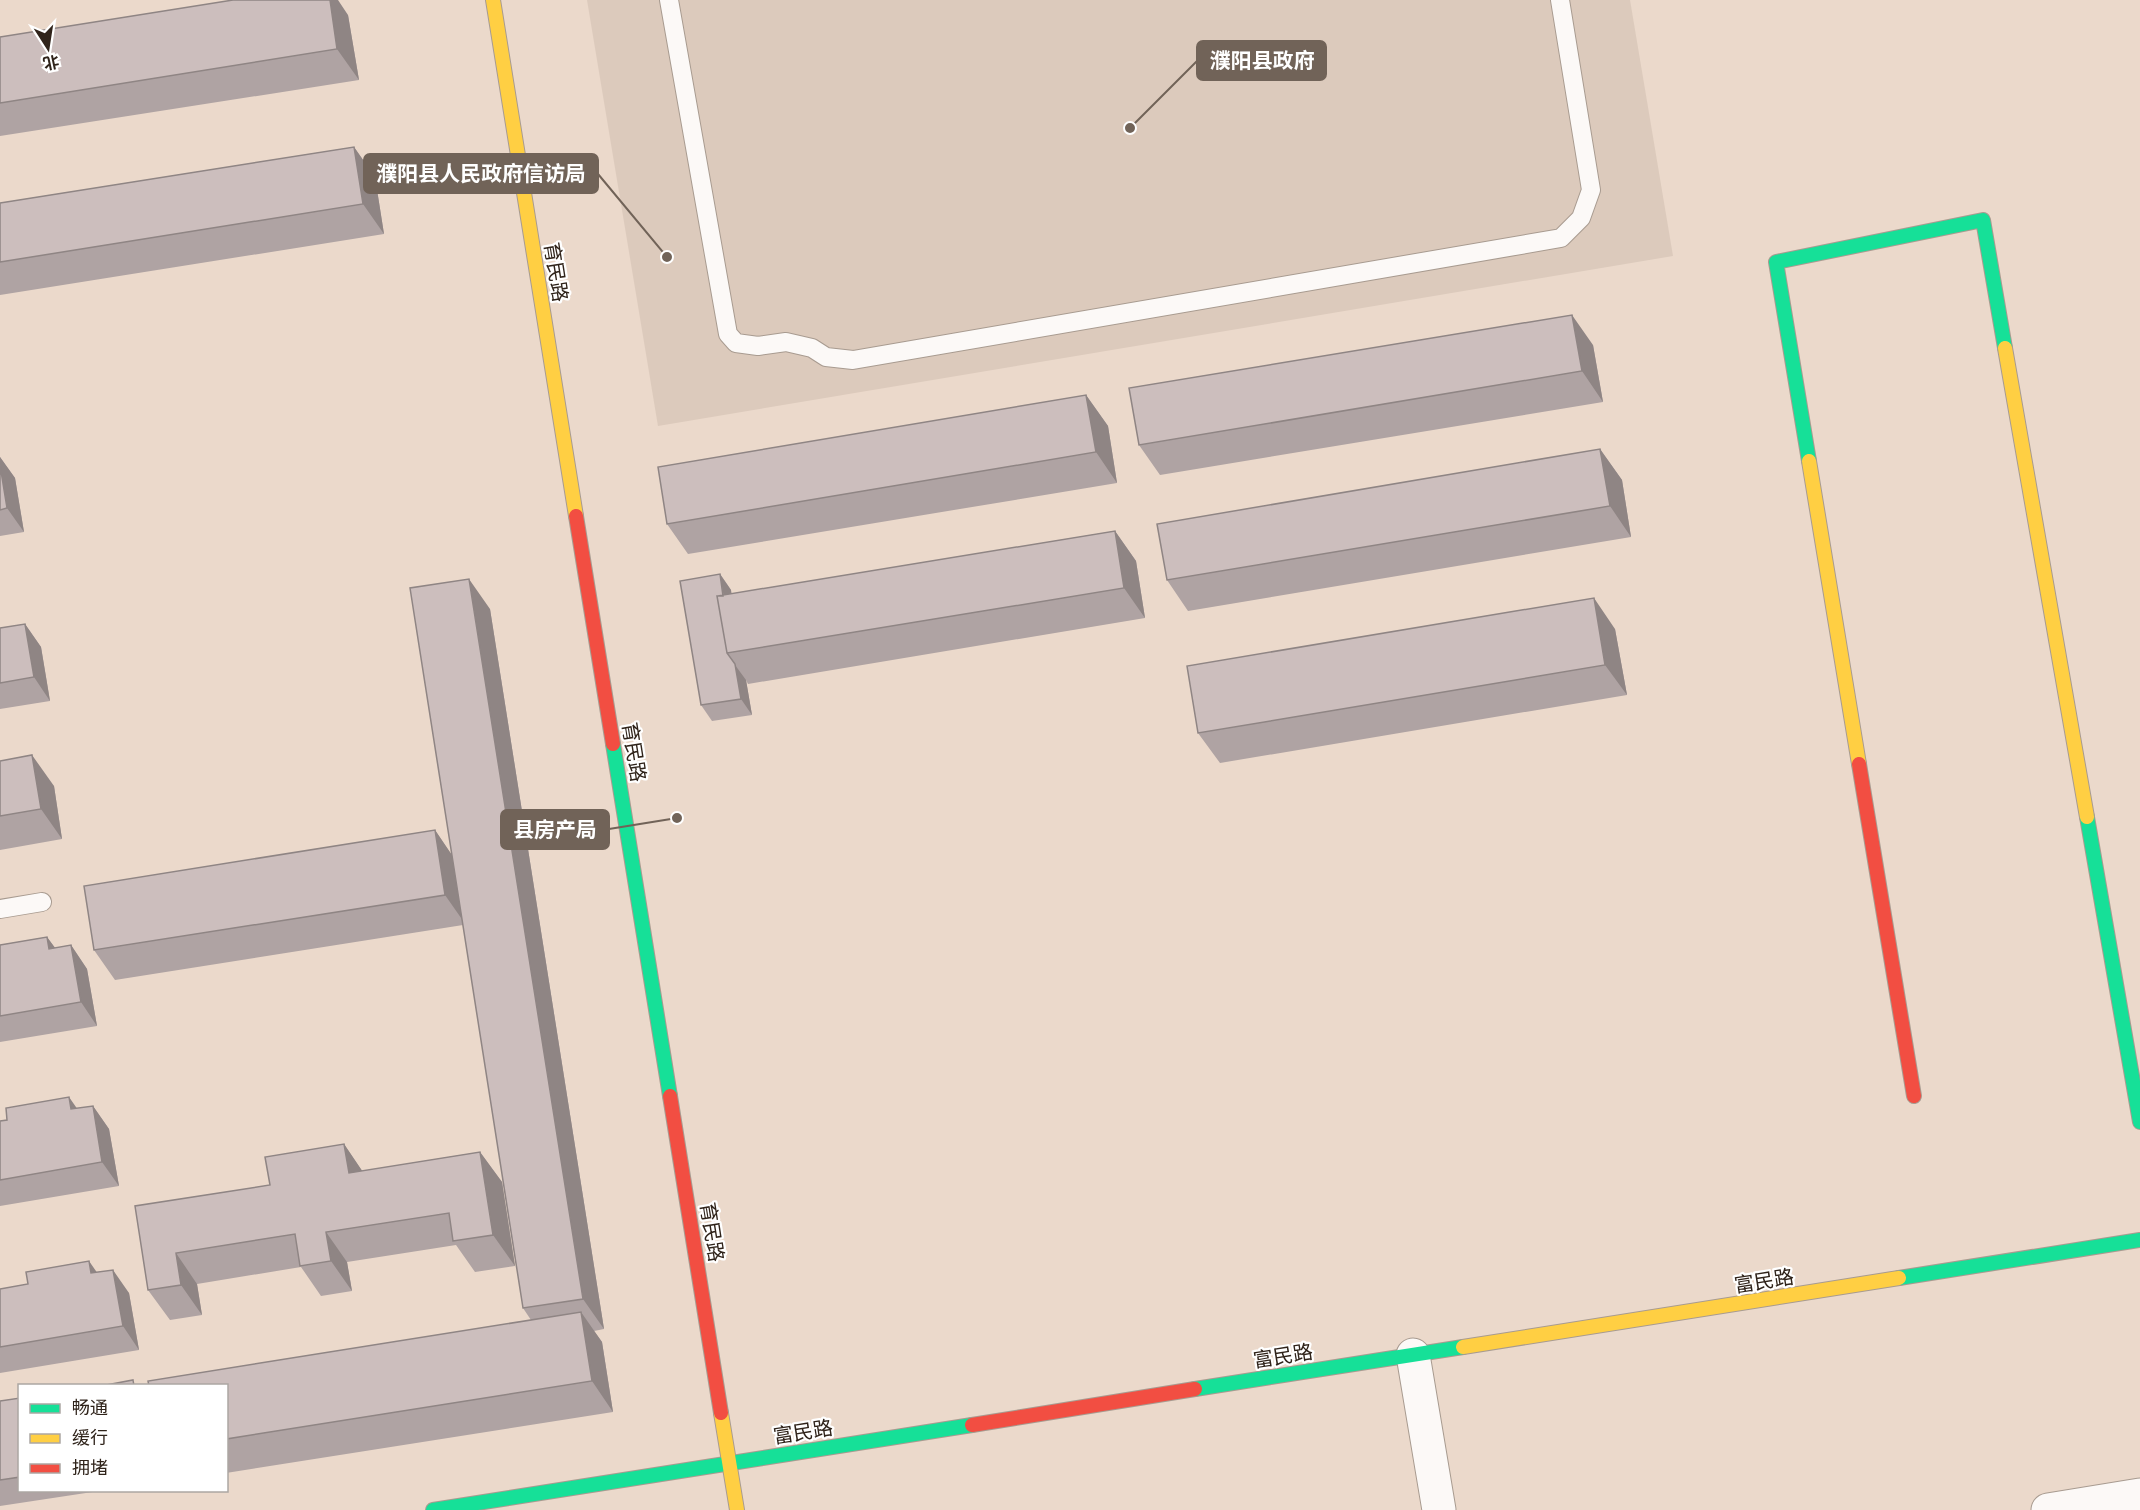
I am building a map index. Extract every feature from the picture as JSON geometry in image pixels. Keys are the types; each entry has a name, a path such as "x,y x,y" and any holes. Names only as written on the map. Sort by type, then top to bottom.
{"street":[{"name":"育民路","path":"493,0 737,1510"},
{"path":"1914,1096 1776,262 1983,220 2140,1122"},
{"name":"富民路","path":"433,1510 2140,1240"},
{"path":"1413,1355 1439,1510"},
{"path":"2048,1510 2140,1495"}],"lane":[{"path":"669,0 728,334 736,343 758,346 786,342 812,348 826,357 853,360 1560,238 1581,218 1591,190 1560,0"},
{"path":"0,909 42,902"}],"shaded area":[{"path":"587,0 1630,0 1673,256 658,426"}],"building":[{"path":"233,0 330,0 337,49 0,103 0,37"},
{"path":"354,147 363,204 0,262 0,203"},
{"path":"1572,315 1582,371 1139,445 1129,388"},
{"path":"1086,395 1096,452 667,524 658,467"},
{"path":"1600,449 1610,506 1167,580 1157,524"},
{"path":"0,465 7,508 0,510"},
{"path":"1115,531 1124,588 727,653 717,596"},
{"path":"720,574 723,596 717,596 727,653 735,664 741,699 701,705 680,581"},
{"path":"469,579 583,1299 523,1308 410,588"},
{"path":"1594,598 1605,665 1198,733 1187,666"},
{"path":"25,624 34,677 0,683 0,628"},
{"path":"32,755 41,809 0,816 0,761"},
{"path":"435,830 445,895 94,950 84,886"},
{"path":"47,937 49,949 71,945 81,1002 0,1016 0,945"},
{"path":"69,1097 71,1109 93,1106 102,1162 0,1180 0,1121 7,1120 6,1108"},
{"path":"344,1144 349,1173 480,1152 493,1235 453,1241 449,1213 326,1232 331,1261 300,1266 295,1234 176,1253 181,1285 148,1290 135,1206 270,1185 265,1157"},
{"path":"89,1261 91,1273 113,1270 123,1326 0,1347 0,1289 28,1284 26,1272"},
{"path":"581,1312 592,1381 228,1439 228,1384 149,1384 148,1381"},
{"path":"133,1380 134,1384 112,1384"},
{"path":"18,1398 18,1477 0,1480 0,1401"}],"traffic: fast":[{"path":"1809,461 1776,262 1983,220 2005,348"},
{"path":"613,744 670,1096"},
{"path":"2087,817 2140,1122"},
{"path":"1899,1278 2140,1240"},
{"path":"1195,1389 1463,1347"},
{"path":"433,1510 972,1425"}],"traffic: slow":[{"path":"493,0 576,516"},
{"path":"2005,348 2087,817"},
{"path":"1809,461 1859,764"},
{"path":"1463,1347 1899,1278"},
{"path":"721,1413 737,1510"}],"traffic: jam":[{"path":"576,516 613,744"},
{"path":"1859,764 1914,1096"},
{"path":"670,1096 721,1413"},
{"path":"972,1425 1195,1389"}],"place":[{"name":"濮阳县政府","path":"1130,128"},
{"name":"濮阳县人民政府信访局","path":"667,257"},
{"name":"县房产局","path":"677,818"}]}
